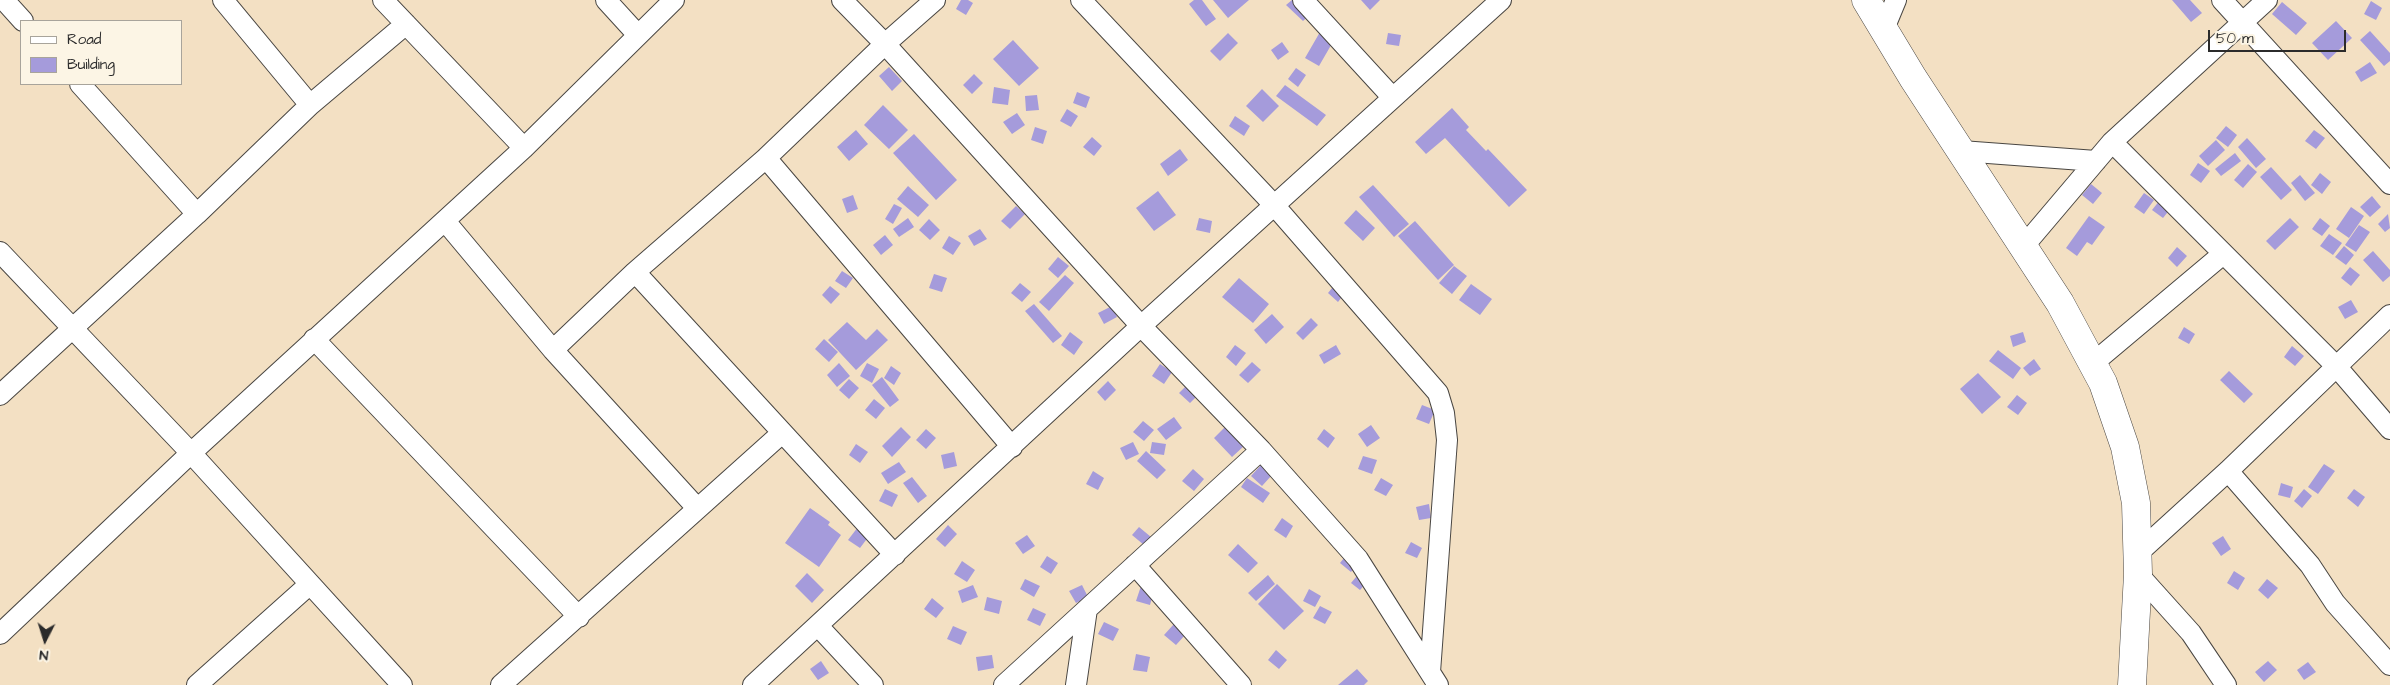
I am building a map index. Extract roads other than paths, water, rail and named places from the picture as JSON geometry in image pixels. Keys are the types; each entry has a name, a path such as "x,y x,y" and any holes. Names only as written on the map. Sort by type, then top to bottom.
{"main road":[{"path":"1866,0 2060,304 2103,383 2125,447 2136,503 2138,564 2132,685"}],"street":[{"path":"4,0 22,20"},
{"path":"223,0 310,105"},
{"path":"384,0 524,148"},
{"path":"606,0 637,34"},
{"path":"0,634 190,453 524,148 637,34 674,0"},
{"path":"842,0 885,44 1141,326 1260,450 1358,559 1434,679"},
{"path":"553,350 635,272 766,158 885,44 935,0"},
{"path":"1081,0 1274,205 1438,394 1447,440 1434,679"},
{"path":"1303,0 1394,98"},
{"path":"753,685 1012,448 1141,326 1501,0"},
{"path":"1884,29 1896,0"},
{"path":"2222,0 2390,184"},
{"path":"2023,247 2112,142 2267,0"},
{"path":"0,395 197,214 310,105 406,24"},
{"path":"81,85 197,214"},
{"path":"2112,142 2336,366 2390,429"},
{"path":"1961,151 2096,161"},
{"path":"766,158 1012,448"},
{"path":"445,221 553,350 697,508"},
{"path":"0,252 190,453 402,685"},
{"path":"2092,364 2223,254"},
{"path":"635,272 895,555"},
{"path":"2226,685 2191,632 2138,564 2228,471 2390,315"},
{"path":"314,339 579,617"},
{"path":"501,685 782,433"},
{"path":"1004,685 1260,450"},
{"path":"2228,471 2310,565 2335,603 2390,665"},
{"path":"1134,565 1241,685"},
{"path":"197,685 310,584"},
{"path":"1076,685 1087,608"},
{"path":"818,626 873,685"}]}
